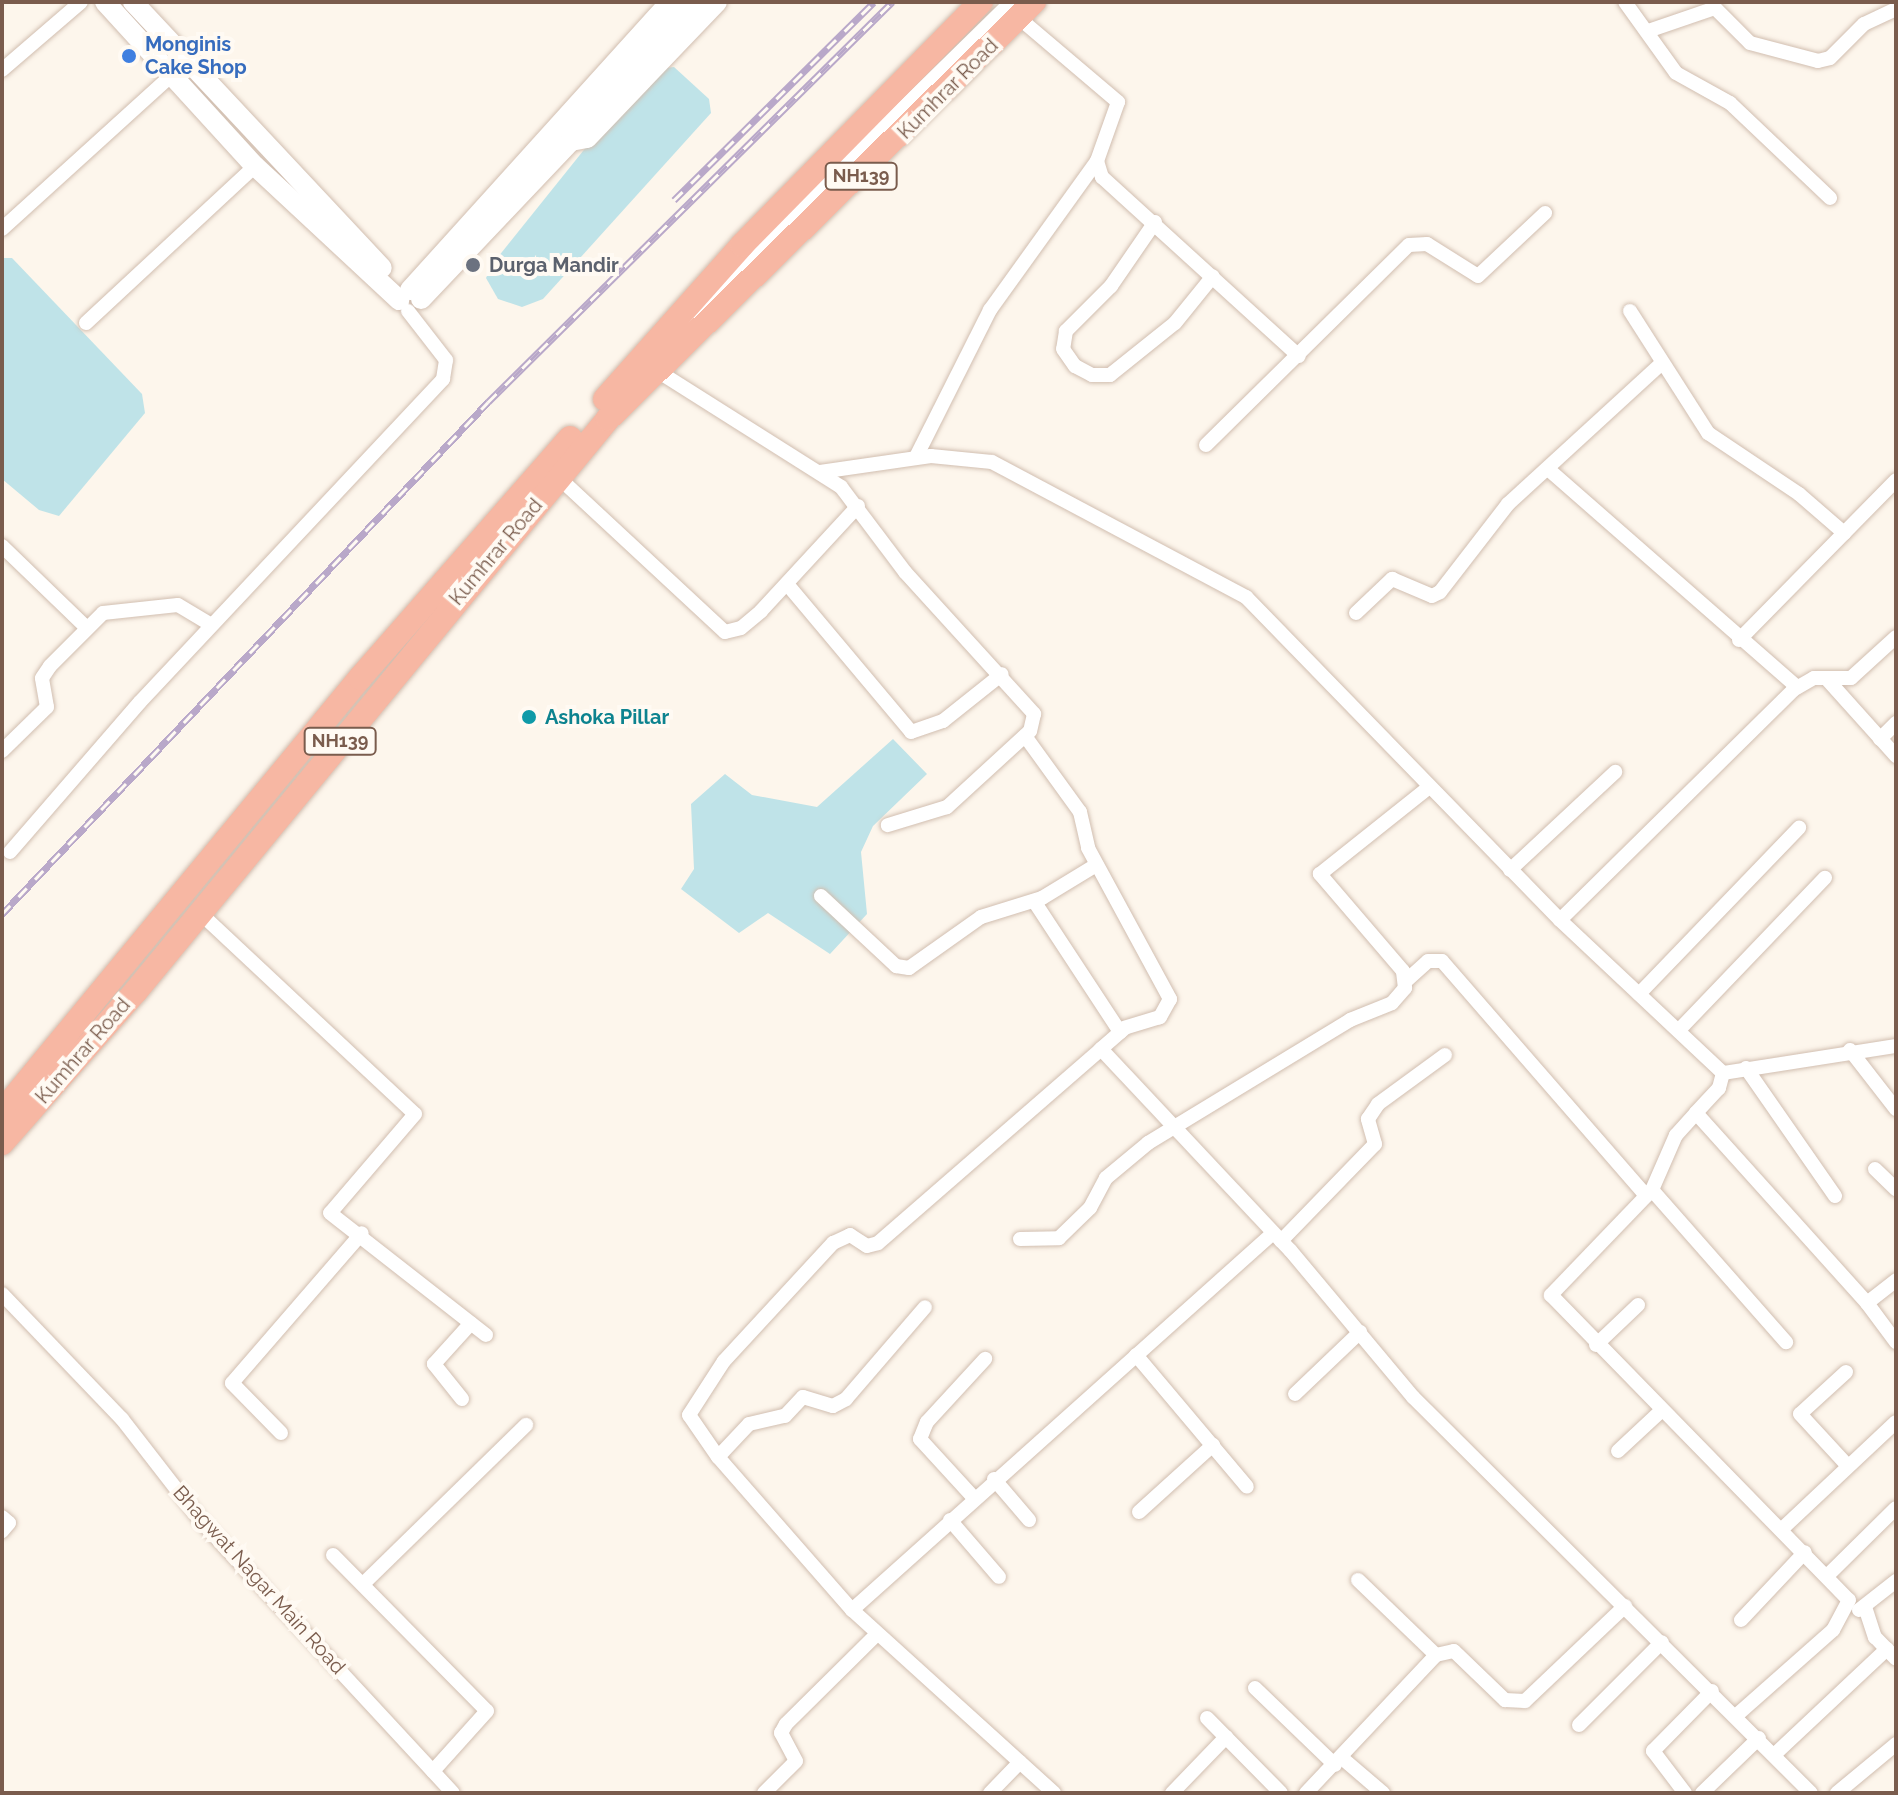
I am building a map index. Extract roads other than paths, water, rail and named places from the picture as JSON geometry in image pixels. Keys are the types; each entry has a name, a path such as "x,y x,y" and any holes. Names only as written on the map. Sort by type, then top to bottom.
{"highway":[{"name":"NH139","path":"679,336 742,245 981,2"},
{"name":"Kumhrar Road","path":"2,1143 200,913 237,846 511,504 679,336 1023,7"},
{"name":"Kumhrar Road","path":"2,1112 557,476 656,370 679,336"}],"main road":[{"path":"105,2 255,166 408,298"},
{"path":"133,2 408,298"},
{"path":"670,2 564,115 587,138 717,2"},
{"path":"408,298 695,2"},
{"path":"679,336 706,306 1023,7"}],"street":[{"path":"2,70 81,2"},
{"path":"1625,2 1676,73 1730,103 1830,198"},
{"path":"916,457 990,310 1097,161 1118,102 1023,7"},
{"path":"1648,31 1715,8 1750,43 1818,61 1830,58 1864,24 1896,9"},
{"path":"2,229 172,75"},
{"path":"1097,161 1102,177 1299,356"},
{"path":"86,323 255,166"},
{"path":"1206,445 1409,245 1427,244 1478,276 1545,213"},
{"path":"1155,222 1111,286 1066,331 1063,349 1075,366 1092,375 1110,375 1175,323 1213,276"},
{"path":"5,852 449,370 408,298"},
{"path":"1630,311 1708,433 1799,494 1844,533"},
{"path":"1356,613 1392,579 1432,596 1440,592 1499,513 1662,363"},
{"path":"656,370 820,472 858,506 905,572 1002,674 1034,714 1025,736 947,807 888,825"},
{"path":"820,472 916,457 963,456 1010,469 1135,542 1234,589 1560,920 1723,1073"},
{"path":"1548,469 1739,640 1797,687"},
{"path":"557,476 725,632 741,628 787,584 858,506"},
{"path":"1739,640 1896,480"},
{"path":"2,546 87,628"},
{"path":"787,584 911,732 943,721 1002,674"},
{"path":"2,751 47,707 42,678 87,628 111,609 151,612 178,605 211,625"},
{"path":"1560,920 1797,687 1826,678 1851,678 1896,637"},
{"path":"1826,678 1896,756"},
{"path":"1880,739 1896,723"},
{"path":"1025,736 1080,812 1096,865 1170,999 1160,1017 1120,1032 878,1243 867,1246 842,1236 792,1283 691,1405 694,1428 852,1610 1054,1793"},
{"path":"1510,870 1615,772"},
{"path":"1407,980 1389,948 1325,886 1320,874 1428,788"},
{"path":"1639,994 1799,828"},
{"path":"821,896 902,969 981,917 1034,901 1096,865"},
{"path":"1679,1030 1825,878"},
{"path":"1034,901 1120,1032"},
{"path":"200,913 415,1114 330,1213 362,1233 486,1335"},
{"path":"1020,1239 1059,1238 1090,1208 1106,1178 1172,1126 1350,1020 1383,1011 1407,980 1428,961 1442,961 1786,1342"},
{"path":"1723,1073 1850,1050 1896,1046"},
{"path":"1101,1049 1277,1237 1413,1397 1737,1715 1811,1793"},
{"path":"1850,1050 1896,1109"},
{"path":"852,1610 994,1479 1277,1237 1375,1144 1368,1119 1378,1104 1445,1055"},
{"path":"1746,1068 1835,1196"},
{"path":"1723,1073 1719,1088 1676,1135 1649,1193 1551,1295 1596,1345 1845,1591 1847,1613"},
{"path":"1696,1113 1867,1303 1896,1342"},
{"path":"1875,1169 1896,1189"},
{"path":"281,1433 232,1383 362,1233"},
{"path":"1867,1303 1896,1280"},
{"name":"Bhagwat Nagar Main Road","path":"2,1294 122,1419 202,1522 453,1793"},
{"path":"1596,1345 1638,1305"},
{"path":"718,1457 749,1424 785,1416 803,1397 839,1405 925,1307"},
{"path":"462,1399 434,1364 471,1323"},
{"path":"1295,1394 1360,1332"},
{"path":"1136,1355 1247,1487"},
{"path":"974,1498 920,1439 927,1422 985,1359"},
{"path":"1846,1372 1800,1414 1848,1466"},
{"path":"1618,1451 1662,1410"},
{"path":"1782,1529 1896,1422"},
{"path":"363,1584 526,1425"},
{"path":"1139,1512 1213,1445"},
{"path":"994,1479 1029,1520"},
{"path":"1828,1575 1896,1508"},
{"path":"2,1517 9,1523 2,1531"},
{"path":"950,1520 999,1577"},
{"path":"1741,1620 1805,1552"},
{"path":"333,1555 487,1711 433,1771"},
{"path":"1358,1580 1436,1655"},
{"path":"1737,1715 1847,1613 1865,1607 1896,1581"},
{"path":"1306,1793 1436,1655 1454,1651 1505,1700 1525,1701 1625,1606"},
{"path":"1774,1755 1892,1654 1865,1607"},
{"path":"764,1793 796,1761 781,1733 786,1724 877,1634"},
{"path":"1579,1725 1662,1642"},
{"path":"1255,1688 1339,1761 1383,1793"},
{"path":"1685,1793 1653,1751 1712,1691"},
{"path":"1207,1718 1281,1793"},
{"path":"1172,1793 1226,1737"},
{"path":"1702,1793 1759,1738"},
{"path":"1837,1793 1896,1744"},
{"path":"990,1793 1020,1762"}],"water":[{"path":"674,67 709,99 711,113 543,299 522,307 498,299 486,278 494,262 648,70"},
{"path":"2,258 12,258 142,394 145,413 59,516 39,510 2,479"},
{"path":"893,739 927,774 873,826 861,852 867,914 830,954 768,913 739,933 681,889 694,869 691,804 725,774 752,795 817,807"}],"railway":[{"path":"674,200 874,2"},
{"path":"2,914 488,402 892,2"}],"place":[{"name":"Monginis Cake Shop","path":"129,56"},
{"name":"Durga Mandir","path":"473,265"},
{"name":"Ashoka Pillar","path":"529,717"}]}
